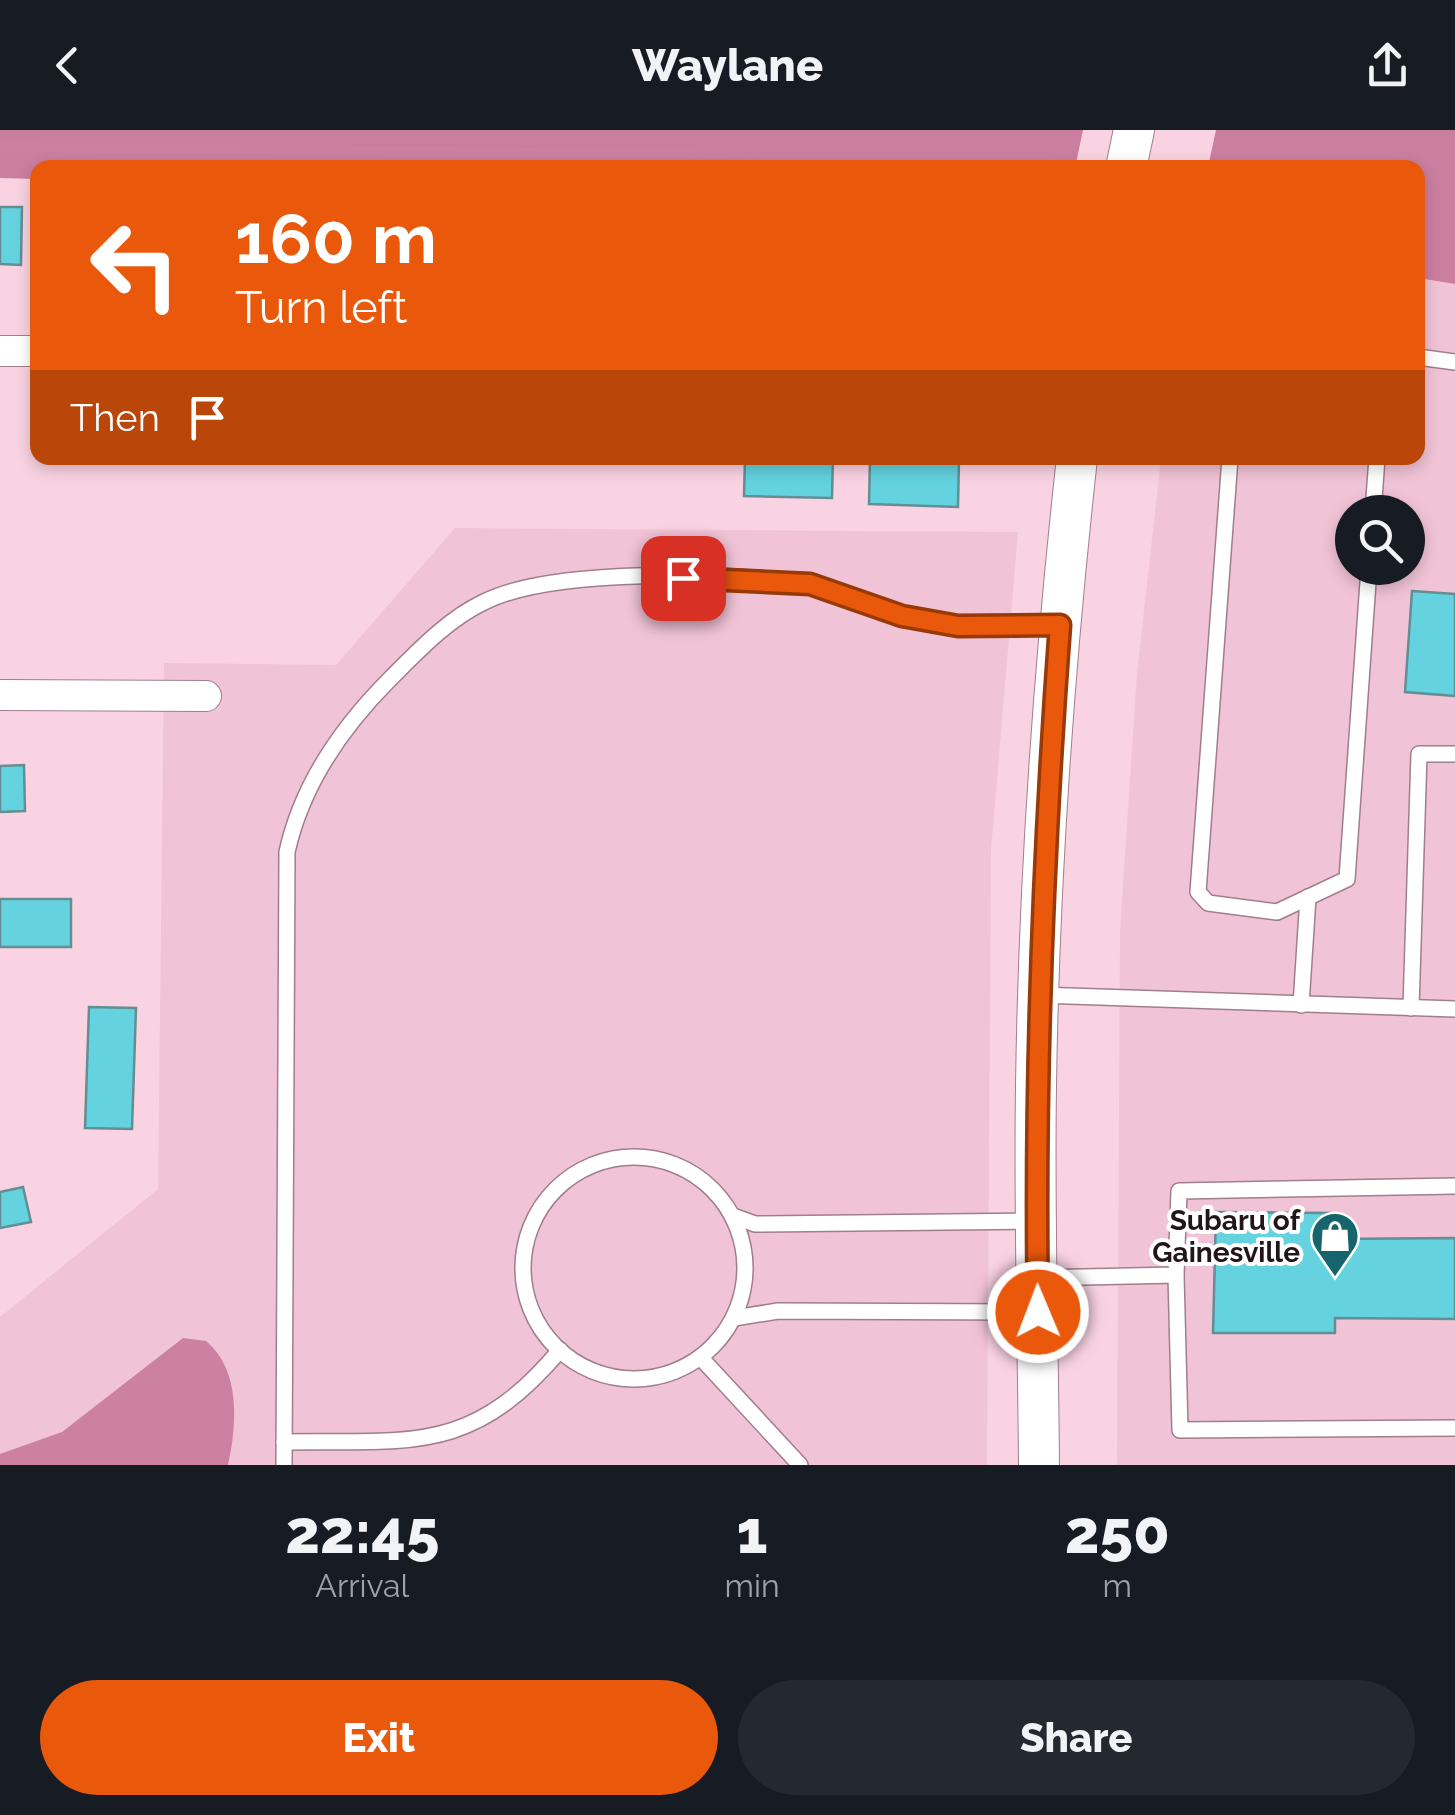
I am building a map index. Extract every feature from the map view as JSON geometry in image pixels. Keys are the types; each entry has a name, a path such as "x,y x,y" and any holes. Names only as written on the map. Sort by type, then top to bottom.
{"street":[{"path":"1128,160 1134,130"},
{"path":"0,351 30,352"},
{"path":"1039,1465 1037,1221 1044,837 1076,465"},
{"path":"0,694 206,696"}],"lane":[{"path":"1425,358 1455,362"},
{"path":"1229,465 1198,892 1208,904 1277,912 1347,879 1369,585"},
{"path":"1375,495 1377,465"},
{"path":"284,1465 287,852 296,812 321,763 368,700 426,642 484,602 531,586 580,578 718,578 810,584 902,616 958,626 1060,625"},
{"path":"1411,1008 1419,754 1455,754"},
{"path":"1301,1005 1308,897"},
{"path":"1039,996 1455,1009"},
{"path":"627,1157 676,1164 705,1181 733,1216 742,1236 747,1269 742,1302 734,1318 702,1358 669,1374 633,1380 597,1374 560,1350 540,1329 525,1296 522,1259 530,1224 550,1193 579,1170 627,1157"},
{"path":"1455,1186 1179,1191 1176,1274 1180,1430 1455,1428"},
{"path":"733,1216 756,1224 1037,1221"},
{"path":"734,1318 778,1311 1038,1295 1176,1274"},
{"path":"284,1442 428,1440 474,1423 525,1392 560,1350"},
{"path":"702,1358 800,1465"}],"shaded area":[{"path":"0,130 1083,130 1077,160 30,160 30,179 0,178"},
{"path":"1216,130 1455,130 1455,284 1425,279 1425,160 1210,160"},
{"path":"1425,279 1455,284 1455,1465 1117,1465 1120,931 1137,673 1160,465 1425,465"},
{"path":"455,528 1018,532 991,850 987,1465 0,1465 0,1317 158,1189 164,663 336,665"},
{"path":"183,1338 206,1341 217,1353 231,1382 234,1416 228,1465 0,1465 0,1454 62,1432"}],"building":[{"path":"0,207 22,207 21,265 0,264"},
{"path":"745,465 833,465 832,498 744,496"},
{"path":"870,465 959,465 958,507 869,504"},
{"path":"1412,591 1455,594 1455,696 1405,692"},
{"path":"24,765 25,811 0,812 0,766"},
{"path":"0,899 71,899 71,947 0,947"},
{"path":"89,1007 136,1008 132,1129 85,1128"},
{"path":"23,1187 31,1222 0,1228 0,1192"},
{"name":"Subaru of Gainesville","path":"1216,1212 1330,1213 1333,1239 1455,1238 1455,1319 1335,1318 1335,1333 1213,1333"}],"waterway":[{"path":"0,147 1045,158"}],"place":[{"name":"Subaru of Gainesville","path":"1335,1278"}],"route":[{"path":"683,578 810,584 902,616 958,626 1060,625 1044,837 1036,1086 1038,1312"}]}
